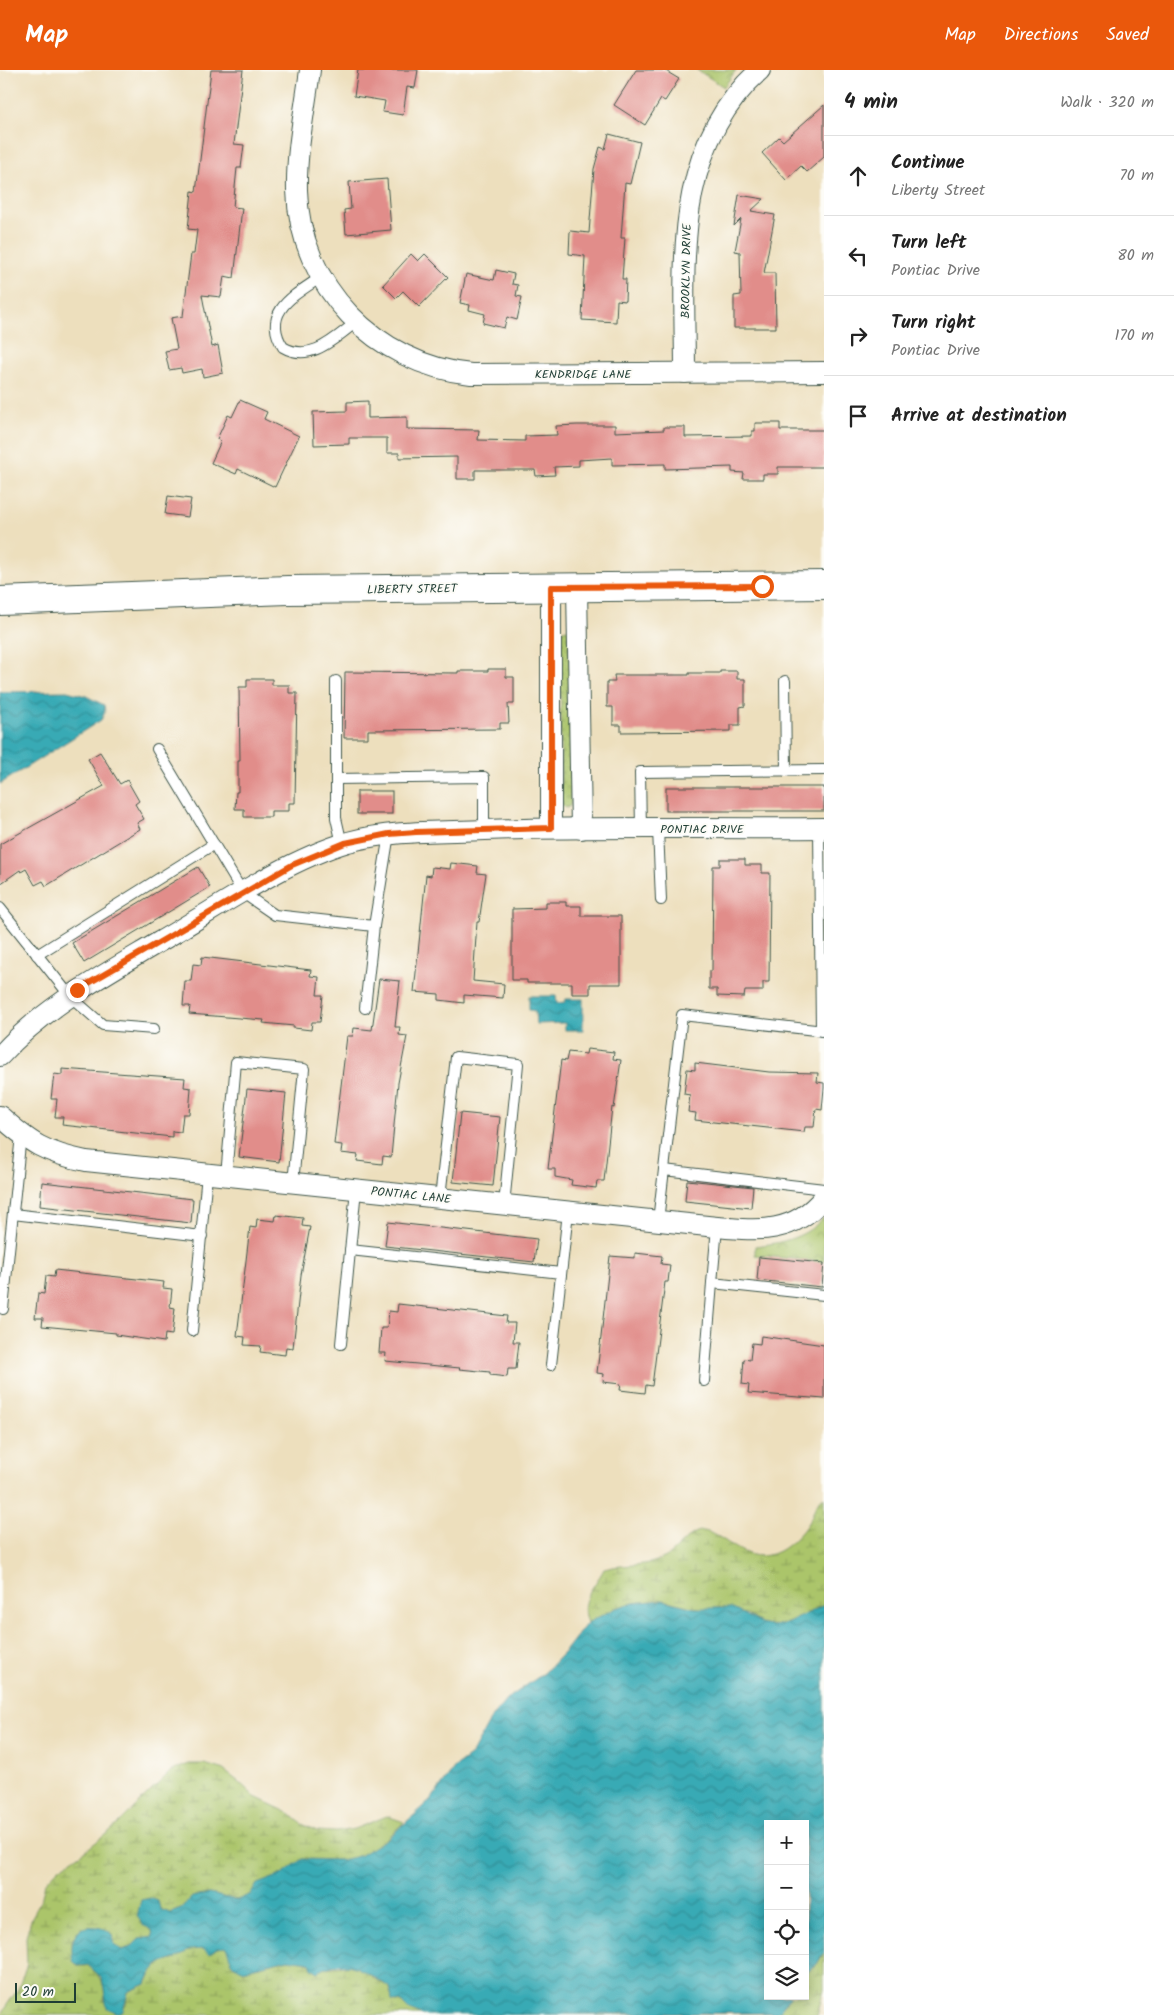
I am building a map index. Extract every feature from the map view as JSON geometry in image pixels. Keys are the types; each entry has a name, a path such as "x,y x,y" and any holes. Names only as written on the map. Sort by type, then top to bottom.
{"street":[{"name":"KENDRIDGE LANE","path":"310,70 297,191 304,234 322,277 337,302 355,323 407,358 458,373 824,372"},
{"name":"BROOKLYN DRIVE","path":"685,373 684,244 690,198 698,168 720,120 733,100 760,70"},
{"name":"LIBERTY STREET","path":"0,600 288,590 824,585"},
{"path":"551,828 564,587"},
{"path":"564,587 581,829"},
{"name":"PONTIAC DRIVE","path":"0,1056 16,1039 70,996 292,865 342,844 389,834 484,830 551,828 822,828"},
{"name":"PONTIAC LANE","path":"0,1116 21,1135 41,1148 69,1158 717,1227 754,1230 782,1226 806,1216 824,1197"}],"lane":[{"path":"322,277 282,306 276,323 277,332 283,346 298,352 317,349 355,323"},
{"path":"336,681 336,818 342,844"},
{"path":"785,681 786,771"},
{"path":"157,749 243,893 275,915 374,926"},
{"path":"660,900 640,772 824,770"},
{"path":"336,780 484,777 484,830"},
{"path":"658,1221 682,1015 822,1031 822,828"},
{"path":"365,1008 374,926 389,834"},
{"path":"37,955 214,844"},
{"path":"0,908 70,996 104,1025 154,1029"},
{"path":"440,1198 456,1057 518,1064 504,1205"},
{"path":"192,1331 202,1236 217,1174 236,1062 304,1070 293,1183"},
{"path":"3,1309 21,1135"},
{"path":"664,1170 824,1190"},
{"path":"341,1344 356,1189"},
{"path":"551,1365 568,1212"},
{"path":"13,1214 202,1236"},
{"path":"704,1382 717,1227"},
{"path":"350,1250 561,1273"},
{"path":"712,1282 824,1295"}],"green space":[{"path":"697,70 736,70 724,87"},
{"path":"566,629 569,630 571,802 570,806 566,808 562,805 561,801 560,632"},
{"path":"824,1217 824,1262 755,1255 755,1246 774,1243 801,1235"},
{"path":"824,1497 824,1605 788,1623 773,1626 761,1623 747,1614 695,1608 663,1600 632,1603 616,1608 587,1623 584,1607 588,1595 604,1569 651,1563 659,1560 670,1554 693,1534 702,1531 719,1537 746,1553 756,1556 767,1555 779,1551 796,1538 806,1525 818,1503"},
{"path":"189,1764 204,1764 222,1769 255,1797 289,1813 302,1824 317,1831 336,1832 354,1829 387,1816 404,1822 376,1847 359,1856 341,1860 302,1859 281,1875 268,1880 252,1894 237,1900 209,1894 193,1897 181,1909 169,1913 160,1909 158,1901 150,1898 143,1925 152,1930 153,1937 122,1950 115,1945 112,1934 80,1929 72,1939 73,1961 78,1966 87,1965 96,1972 102,1980 104,2001 126,2005 128,1992 146,1984 152,1970 161,1962 173,1960 189,1950 226,1947 242,1970 288,1959 301,1960 325,1968 354,1965 369,1972 373,1978 390,1987 392,2001 402,2003 409,2010 423,2015 0,2015 18,1989 27,1964 26,1937 32,1917 41,1901 45,1883 58,1869 85,1851 116,1826 171,1771"},
{"path":"824,1953 824,1989 817,2015 772,2015 777,2013 788,2000 809,2000 809,1971 817,1964"}],"water":[{"path":"67,691 86,696 104,705 105,712 101,720 0,784 0,692"},
{"path":"529,996 556,996 557,1003 565,1002 566,999 583,999 583,1030 565,1030 565,1023 536,1024 535,1011 529,1010"},
{"path":"663,1600 695,1608 731,1608 761,1623 773,1626 788,1623 824,1605 824,1952 817,1964 809,1971 809,1820 764,1820 764,2000 788,2000 777,2013 423,2015 409,2010 402,2003 392,2001 390,1987 364,1971 348,1965 329,1967 318,1972 312,1968 310,1962 288,1959 242,1970 233,1965 226,1947 217,1948 209,1954 203,1949 189,1950 183,1955 159,1965 154,1969 146,1984 128,1992 123,2011 118,2013 107,2008 102,1978 88,1965 78,1966 73,1961 72,1946 74,1939 80,1930 86,1927 102,1928 108,1931 115,1945 122,1950 131,1947 139,1939 153,1937 152,1930 143,1925 137,1916 141,1900 150,1898 158,1901 160,1909 170,1913 181,1909 192,1897 209,1894 237,1900 251,1894 257,1884 281,1875 302,1859 341,1860 359,1856 388,1838 430,1801 456,1766 471,1755 491,1718 507,1699 544,1673 566,1650 587,1623 616,1608 632,1603"}],"building":[{"path":"211,70 243,70 234,144 244,145 241,168 237,168 233,207 242,208 234,278 224,276 221,297 202,295 212,347 218,345 223,373 203,377 202,369 182,373 181,368 169,370 165,351 177,349 171,318 183,316 191,254 194,254 197,230 188,229 192,191 196,192"},
{"path":"358,70 418,70 415,88 407,87 403,115 383,112 385,101 354,96"},
{"path":"636,70 664,70 679,79 665,101 661,99 645,125 614,105"},
{"path":"824,105 824,157 807,172 801,166 786,180 762,153 779,137 783,141"},
{"path":"609,134 640,142 630,184 625,183 621,238 625,238 622,279 626,279 625,301 617,300 616,322 582,320 585,256 569,254 570,231 589,233 594,169 600,147 605,149"},
{"path":"387,179 391,230 346,234 344,210 351,209 349,182"},
{"path":"739,195 764,199 751,211 775,215 764,273 775,273 776,328 734,328 734,296 741,295 740,252 735,251 741,219 734,226"},
{"path":"411,254 418,261 425,254 448,277 419,307 403,291 396,298 383,285"},
{"path":"496,270 514,274 512,284 518,285 516,296 522,297 517,320 507,317 504,328 483,323 485,314 469,310 470,305 460,303 466,274 494,280"},
{"path":"240,400 267,412 264,419 299,436 275,487 238,469 236,474 211,463 221,441 217,439 228,415 232,417"},
{"path":"368,401 368,418 407,417 407,429 479,430 478,440 525,441 525,436 557,435 556,426 577,425 615,425 615,432 685,427 685,437 752,436 752,431 755,431 755,423 780,423 780,430 824,430 824,467 778,467 778,474 763,474 763,479 743,479 744,473 732,472 732,467 665,469 665,464 612,465 612,458 579,460 579,466 554,467 555,475 536,476 535,470 475,470 475,479 457,479 457,457 399,458 399,453 387,453 387,438 349,438 349,444 314,445 313,412 347,411 347,402"},
{"path":"168,496 191,499 188,517 165,514"},
{"path":"488,669 506,669 506,677 514,677 514,704 508,704 509,723 500,723 500,729 368,730 368,738 344,738 345,672 458,673 458,671 488,671"},
{"path":"720,671 737,671 737,679 745,679 745,706 740,707 740,725 731,725 731,731 621,732 621,725 613,725 613,707 607,707 607,682 615,682 614,675 689,675 689,673 720,673"},
{"path":"247,679 272,679 272,685 289,685 289,693 297,693 295,803 289,803 289,811 271,811 271,817 244,817 244,809 235,809 236,792 238,792 238,761 240,761 239,687 247,687"},
{"path":"100,752 120,784 127,780 139,801 135,804 144,819 137,823 140,829 46,886 43,881 35,885 26,869 21,872 20,870 0,884 0,844 104,786 88,759"},
{"path":"666,787 824,787 824,811 666,811"},
{"path":"357,791 392,791 392,814 357,814"},
{"path":"720,859 745,859 745,865 762,865 762,873 770,873 769,982 763,982 763,991 745,991 744,997 717,996 717,989 709,989 709,971 712,971 713,866 720,866"},
{"path":"451,863 478,866 477,873 486,874 479,922 477,922 473,981 504,984 503,998 464,995 464,1003 439,1000 439,994 414,992 426,875 431,876 432,867 450,869"},
{"path":"198,867 210,887 84,963 72,943"},
{"path":"546,902 566,902 566,906 581,906 581,916 621,916 621,984 590,984 590,994 572,994 572,983 527,983 527,980 512,980 512,909 546,908"},
{"path":"202,957 311,970 310,976 319,977 317,995 323,995 320,1022 312,1022 311,1030 294,1028 294,1026 263,1023 264,1020 189,1014 190,1006 183,1006 185,981 191,981 193,964 201,965"},
{"path":"379,979 400,981 395,1027 400,1027 399,1035 407,1036 398,1083 391,1157 383,1156 382,1164 357,1161 358,1155 341,1153 342,1145 334,1144 347,1036 353,1036 354,1028 372,1030"},
{"path":"587,1049 614,1052 613,1059 621,1060 614,1108 612,1107 604,1181 597,1181 596,1188 571,1185 572,1180 555,1177 555,1169 548,1169 561,1060 566,1061 568,1052 586,1054"},
{"path":"695,1063 769,1072 818,1073 817,1082 824,1083 822,1110 816,1109 814,1127 805,1127 804,1132 695,1120 696,1113 688,1112 690,1095 684,1094 687,1069 695,1070"},
{"path":"62,1069 185,1078 184,1087 191,1088 189,1114 183,1114 181,1132 172,1131 172,1137 62,1125 63,1117 55,1117 57,1099 51,1099 54,1074 62,1075"},
{"path":"247,1089 286,1093 279,1162 239,1157"},
{"path":"460,1113 500,1117 493,1186 453,1182"},
{"path":"687,1180 753,1187 751,1208 685,1201"},
{"path":"42,1182 193,1199 191,1223 40,1206"},
{"path":"276,1215 303,1218 302,1226 310,1227 301,1275 293,1348 286,1347 285,1355 260,1352 261,1346 244,1345 245,1337 237,1336 250,1227 256,1228 257,1219 275,1221"},
{"path":"388,1222 537,1239 534,1262 385,1246"},
{"path":"635,1253 662,1256 661,1264 670,1265 668,1282 665,1282 652,1386 646,1385 645,1393 620,1390 621,1384 603,1382 604,1374 597,1373 610,1256 635,1258"},
{"path":"759,1257 824,1263 822,1287 757,1280"},
{"path":"55,1270 164,1282 163,1288 172,1289 170,1307 175,1308 172,1335 165,1334 164,1342 116,1335 116,1333 42,1326 43,1318 35,1318 38,1293 44,1294 46,1276 54,1277"},
{"path":"398,1304 507,1316 506,1323 515,1323 513,1342 519,1342 516,1369 508,1369 507,1377 490,1375 490,1372 460,1368 385,1361 386,1353 379,1353 381,1328 387,1328 389,1311 397,1312"},
{"path":"761,1336 824,1345 824,1399 748,1393 749,1385 742,1384 744,1359 750,1360 752,1343 760,1344"}],"route":[{"path":"77,990 292,865 345,843 389,834 416,832 551,828 551,587 762,586"}]}
